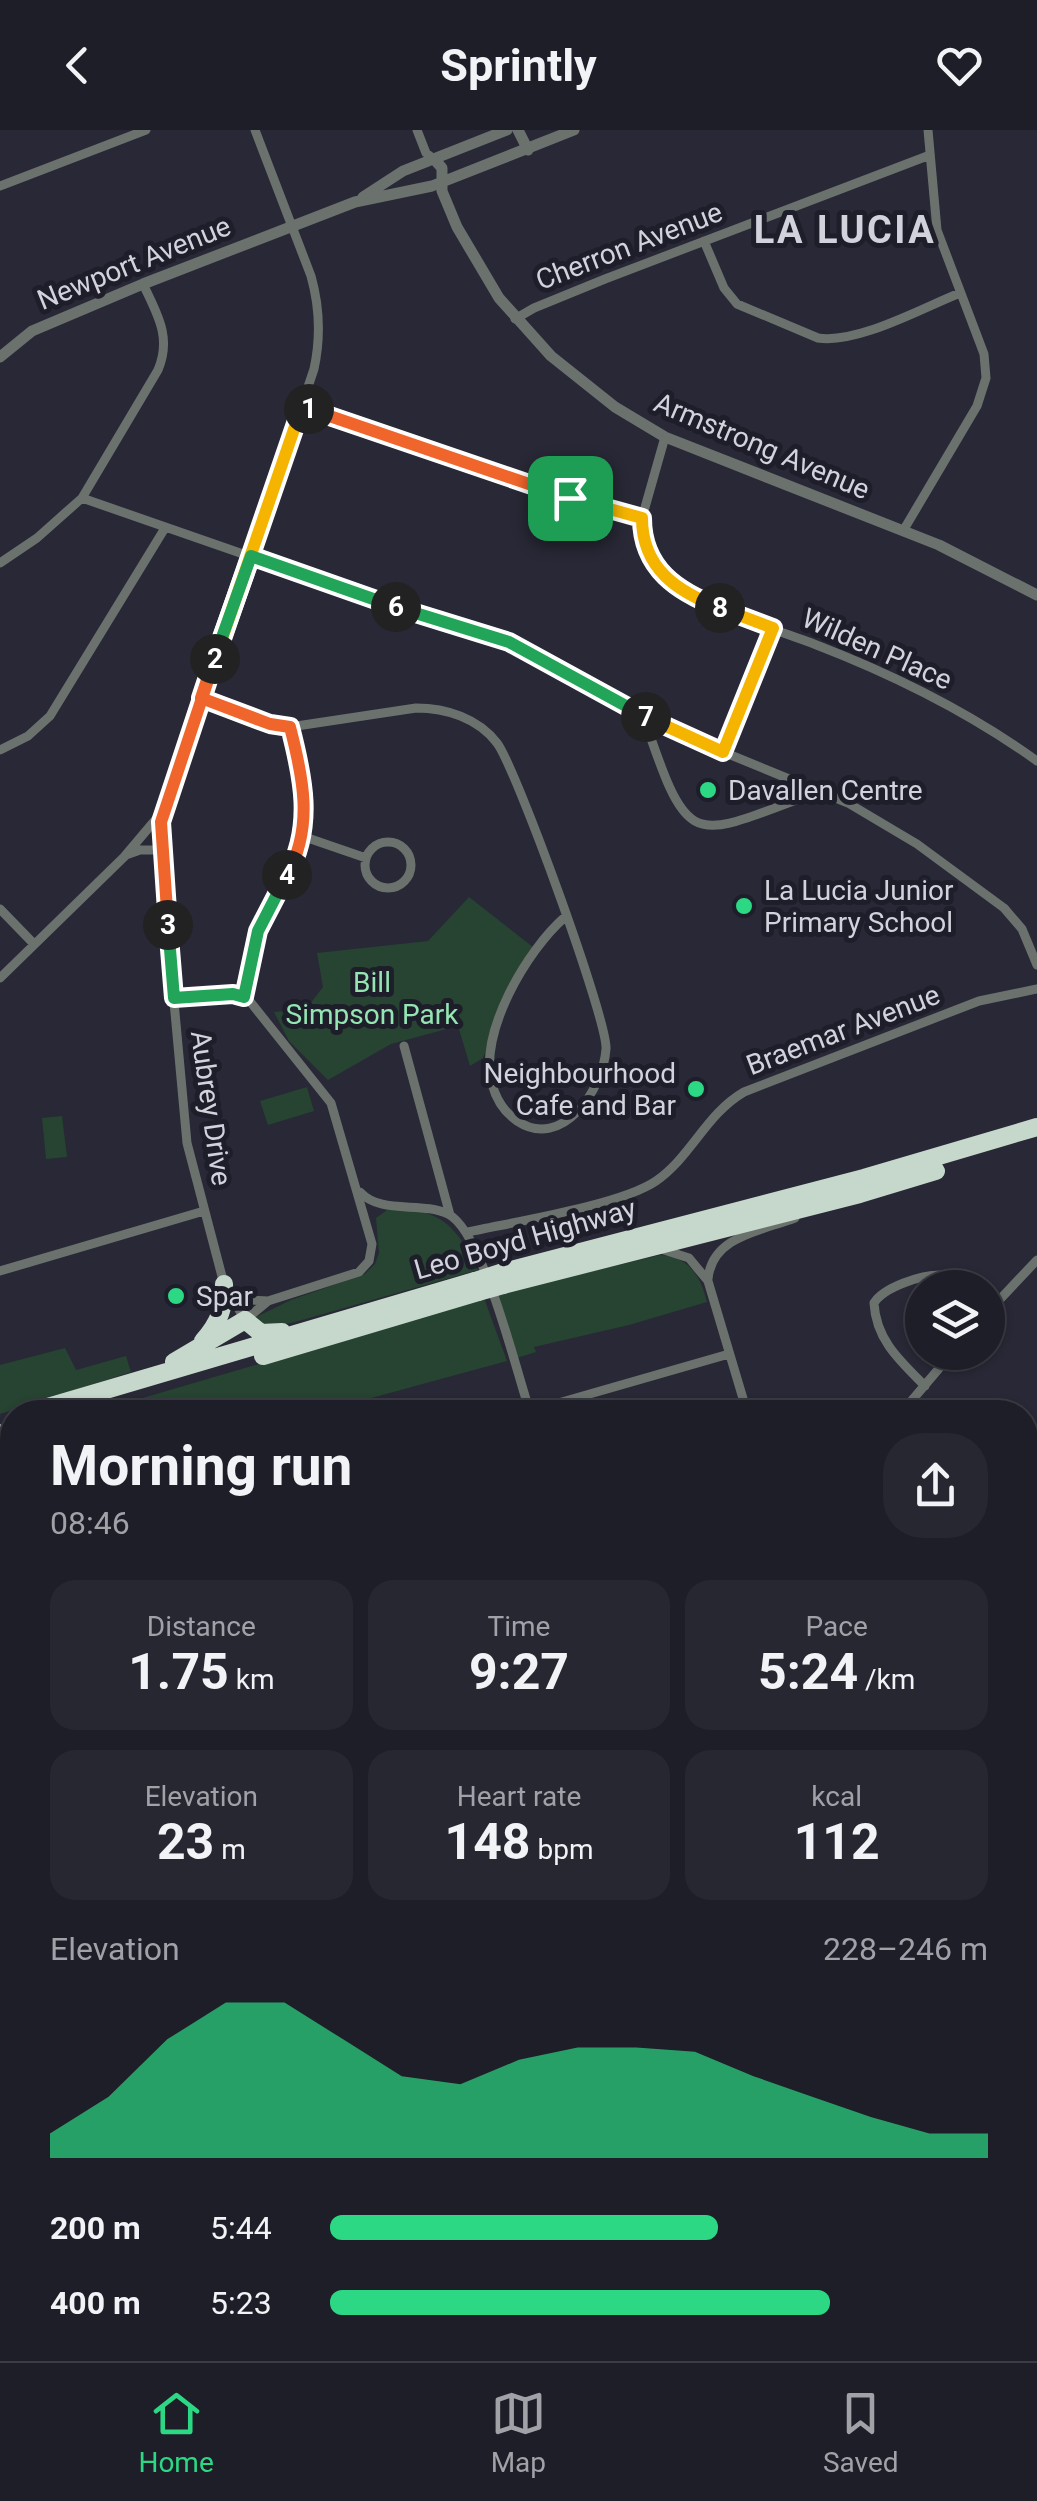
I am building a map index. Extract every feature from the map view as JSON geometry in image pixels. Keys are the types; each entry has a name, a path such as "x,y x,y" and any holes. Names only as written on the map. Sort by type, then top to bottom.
{"highway":[{"name":"Leo Boyd Highway","path":"111,1400 503,1279 1037,1128"},
{"name":"Leo Boyd Highway","path":"503,1279 860,1194 1037,1140"},
{"name":"Leo Boyd Highway","path":"72,1400 302,1332 476,1287"},
{"path":"179,1360 200,1344 216,1324 228,1291"},
{"path":"114,1388 179,1360 245,1320 261,1332 302,1332"}],"street":[{"path":"0,186 146,130"},
{"path":"0,978 124,857 164,810 302,406 318,348 319,313 312,276 254,130"},
{"path":"417,130 428,158 442,168 439,186"},
{"path":"355,202 428,158 507,130"},
{"path":"518,130 528,150"},
{"path":"355,202 439,186 528,150 544,136 574,130"},
{"path":"903,531 976,406 986,378 984,354 938,230 928,130"},
{"name":"Cherron Avenue","path":"516,319 534,308 704,241 930,156"},
{"path":"428,158 423,176 439,186"},
{"name":"Armstrong Avenue","path":"439,186 472,256 516,319 594,393 665,438 961,554 1037,595"},
{"name":"Newport Avenue","path":"0,356 32,330 355,202"},
{"path":"704,241 724,288 737,304 818,338 853,335 960,292"},
{"path":"0,563 82,498 165,354 164,331 144,284"},
{"path":"302,406 570,498 642,518 665,438"},
{"path":"82,498 509,642 642,715 820,790 882,821 975,884 1015,918 1037,965"},
{"name":"Wilden Place","path":"642,518 648,551 670,584 699,600 923,692 1037,762"},
{"path":"0,750 28,736 50,716 165,528"},
{"path":"723,752 773,628"},
{"path":"201,698 270,724 290,727 416,708 443,710 480,726 498,745 513,774 565,917 604,1029 605,1054 578,1112 558,1126 531,1128 514,1118 497,1100 489,1074 490,1042 516,981 565,917"},
{"path":"642,715 668,790 692,822 708,828 724,826 820,790"},
{"path":"244,997 258,931 292,866 302,836 304,790 290,727"},
{"path":"781,805 792,780"},
{"name":"Aubrey Drive","path":"164,810 160,850 187,1143 228,1291 245,1320"},
{"path":"302,836 366,858"},
{"path":"395,843 408,854 410,872 398,886 380,886 367,875 366,858 378,844 395,843"},
{"path":"124,857 140,850 160,850"},
{"path":"0,909 34,944"},
{"name":"Braemar Avenue","path":"468,1232 644,1188 675,1164 724,1104 744,1092 979,1002 1037,989"},
{"path":"174,998 233,994 244,997 278,1035 331,1103 368,1227 371,1256 359,1272 268,1301 245,1320"},
{"path":"404,1046 450,1215"},
{"path":"358,1190 369,1201 431,1208 450,1215 468,1232 484,1268 525,1400"},
{"path":"708,1281 713,1258 722,1247 860,1194"},
{"path":"368,1227 384,1204"},
{"path":"0,1271 204,1212"},
{"path":"648,1246 689,1258 708,1281 743,1400"},
{"path":"1005,1291 1037,1260"},
{"path":"905,1285 880,1294 874,1303 876,1318 891,1352 905,1366"},
{"path":"228,1291 268,1301"},
{"path":"570,1400 729,1354"},
{"path":"909,1370 925,1386"},
{"path":"913,1400 938,1370"}],"green space":[{"name":"Bill Simpson Park","path":"469,897 538,951 495,1025 483,1058 470,1066 458,1026 391,1044 328,1080 289,1041 274,1012 306,1009 323,987 317,953 428,941"},
{"path":"307,1087 314,1111 268,1125 260,1101"},
{"path":"62,1116 67,1157 46,1159 42,1118"},
{"path":"387,1210 420,1212 444,1222 462,1242 478,1270 295,1322 267,1328 252,1319 291,1300 365,1274 379,1253 376,1218"},
{"path":"660,1255 679,1259 692,1270 707,1302 534,1347 536,1352 517,1358 497,1294"},
{"path":"484,1298 507,1361 364,1400 136,1400"},
{"path":"65,1348 76,1370 126,1356 131,1372 44,1400 0,1400 0,1365"}],"place":[{"name":"Davallen Centre","path":"708,790"},
{"name":"La Lucia Junior Primary School","path":"744,906"},
{"name":"Neighbourhood Cafe and Bar","path":"696,1089"},
{"name":"Spar","path":"176,1296"}],"district":[{"name":"LA LUCIA","path":"845,230"}],"route":[{"path":"570,498 302,406 201,698 161,822 160,850 174,998 233,994 244,997 258,931 292,866 304,824 302,776 290,727 270,724 201,698 251,556 509,642 642,715 723,752 773,628 699,600 670,584 648,551 642,518 570,498"}]}
